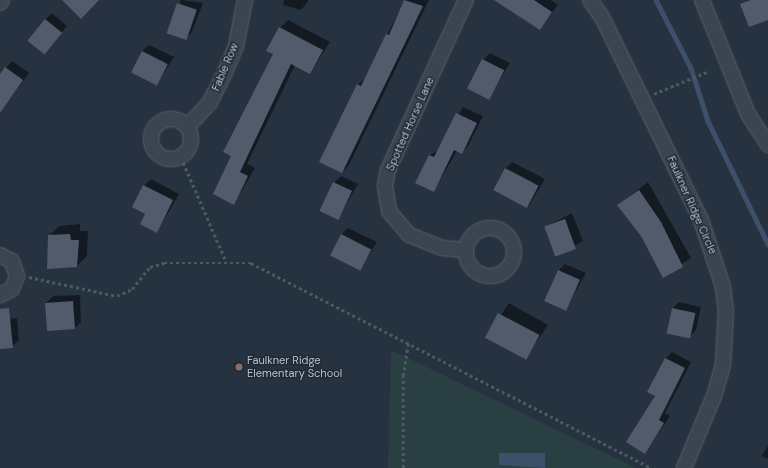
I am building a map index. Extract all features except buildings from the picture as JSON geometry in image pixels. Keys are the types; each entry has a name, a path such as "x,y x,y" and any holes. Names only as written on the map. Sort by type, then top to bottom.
{"street":[{"name":"Fable Row","path":"188,126 210,102 225,72 236,46 246,0"},
{"name":"Spotted Horse Lane","path":"466,0 388,170 385,186 389,211 409,235 442,248 466,250"},
{"name":"Faulkner Ridge Circle","path":"590,0 643,99 701,220 717,262 726,310 723,365 714,396 684,468"},
{"path":"702,0 748,114 768,145"},
{"path":"170,118 188,126 191,144 181,157 160,156 152,147 151,135 157,124 170,118"},
{"path":"0,255 12,261 18,276 12,289 0,295"}],"path":[{"path":"643,99 709,71"},
{"path":"181,157 226,261"},
{"path":"18,276 117,296 132,289 150,267 164,263 226,261 250,263 652,468"},
{"path":"403,468 403,376 408,343"}],"green space":[{"path":"391,350 636,468 388,468"}],"water":[{"path":"499,453 545,453 545,468 499,465"}],"waterway":[{"path":"656,0 691,68 708,121 768,244"}],"place":[{"name":"Faulkner Ridge Elementary School","path":"239,367"}]}
